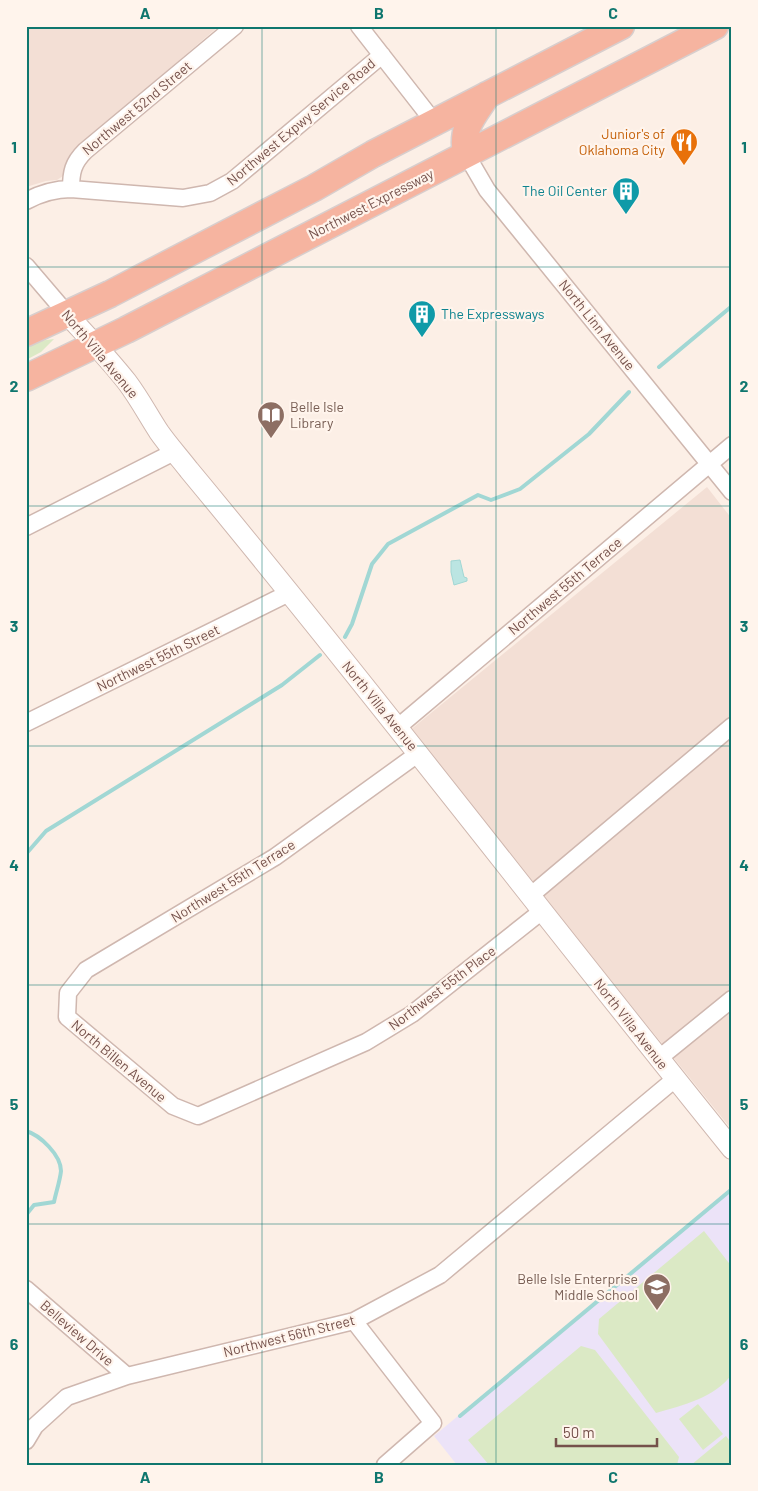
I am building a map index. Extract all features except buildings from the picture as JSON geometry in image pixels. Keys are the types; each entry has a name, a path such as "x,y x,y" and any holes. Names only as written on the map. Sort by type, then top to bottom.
{"highway":[{"path":"26,332 110,294 287,202 434,122 621,26"},
{"name":"Northwest Expressway","path":"26,378 143,322 715,26"},
{"path":"466,154 464,133 488,95"}],"street":[{"name":"Northwest 52nd Street","path":"71,189 73,167 78,158 235,26"},
{"path":"359,26 434,122"},
{"name":"Northwest Expwy Service Road","path":"71,189 183,198 197,196 221,188 382,55"},
{"name":"North Linn Avenue","path":"466,154 488,190 732,492"},
{"path":"26,201 48,191 71,189"},
{"name":"North Villa Avenue","path":"26,266 127,384 174,452 398,726 542,912 732,1150"},
{"name":"Northwest 55th Terrace","path":"398,726 732,445"},
{"path":"26,527 174,452"},
{"name":"Northwest 55th Street","path":"26,723 289,593"},
{"path":"530,896 732,726"},
{"name":"Northwest 55th Terrace","path":"68,1017 68,993 86,970 275,857 419,753"},
{"name":"Northwest 55th Place","path":"198,1116 366,1042 412,1014 542,912"},
{"path":"658,1059 732,999"},
{"name":"North Billen Avenue","path":"68,1017 173,1106 198,1116"},
{"name":"Northwest 56th Street","path":"26,1441 35,1426 66,1397 127,1376 354,1322 440,1275 675,1079"},
{"name":"Belleview Drive","path":"26,1290 127,1376"},
{"path":"354,1322 433,1423 385,1465"}],"shaded area":[{"path":"26,26 219,26 90,137 70,157 65,166 63,176 57,180 26,187"},
{"path":"707,487 732,519 732,1130 409,731"},
{"name":"Belle Isle Enterprise Middle School","path":"732,1187 732,1465 457,1465 434,1436"}],"green space":[{"path":"54,339 41,352 26,360 26,346 39,341"},
{"path":"704,1231 732,1267 732,1374 708,1395 656,1413 598,1334 599,1319"},
{"path":"581,1346 595,1350 679,1457 677,1465 489,1465 468,1440"},
{"path":"698,1404 723,1434 703,1450 679,1419"},
{"path":"726,1436 732,1444 732,1465 691,1465"}],"water":[{"path":"460,560 464,577 467,578 467,581 454,585 451,561"}],"waterway":[{"path":"659,367 732,306"},
{"path":"345,637 352,624 372,564 388,544 478,495 491,500 520,489 589,434 629,392"},
{"path":"26,854 46,831 282,685 320,655"},
{"path":"26,1131 32,1133 49,1146 58,1159 61,1171 54,1202 34,1205 26,1215"},
{"path":"460,1416 732,1189"}],"place":[{"name":"Junior's of Oklahoma City","path":"684,166"},
{"name":"The Oil Center","path":"626,215"},
{"name":"The Expressways","path":"422,338"},
{"name":"Belle Isle Library","path":"271,439"},
{"name":"Belle Isle Enterprise Middle School","path":"657,1311"}]}
